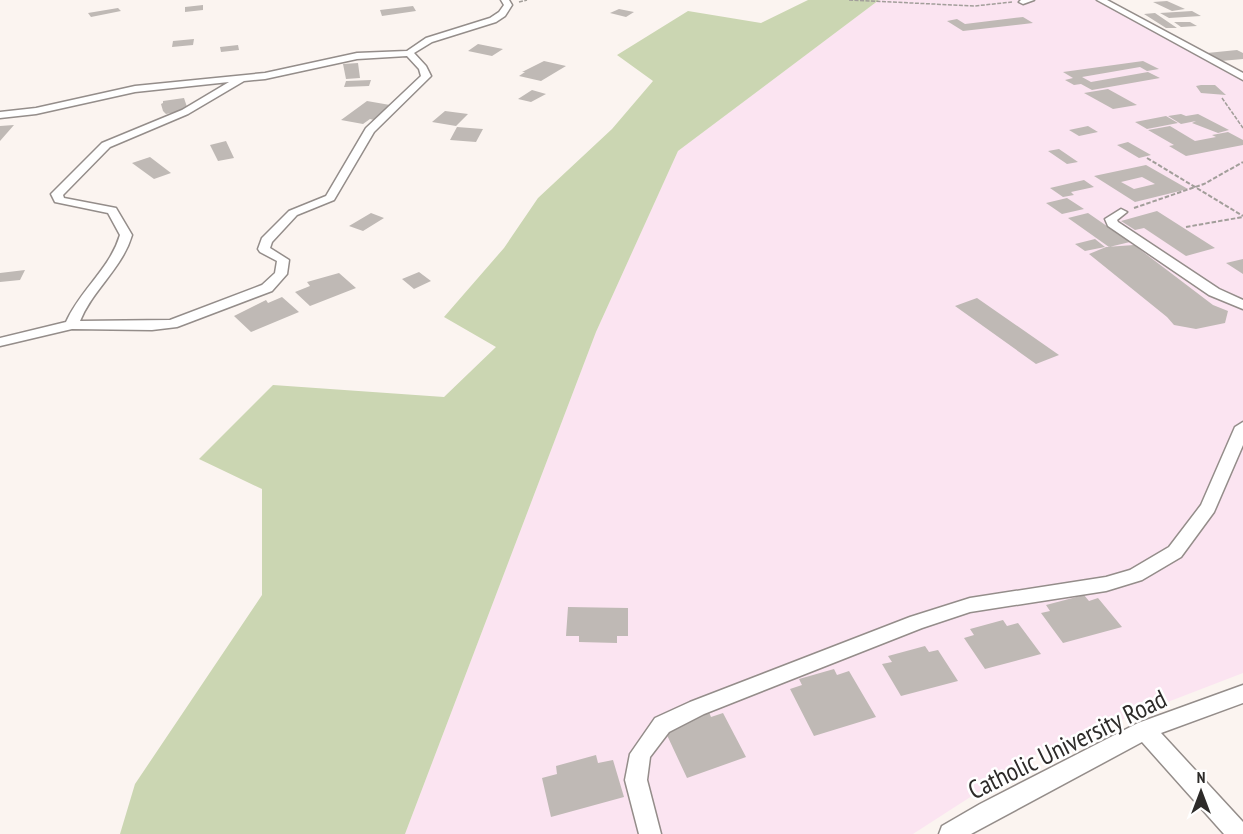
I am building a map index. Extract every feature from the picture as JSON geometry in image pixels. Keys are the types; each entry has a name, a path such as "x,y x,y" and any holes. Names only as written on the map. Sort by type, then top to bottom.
{"street":[{"path":"0,115 36,111 146,87 214,79 241,79 357,56 409,53 429,40 484,25 502,14 508,4 506,0"},
{"path":"1101,0 1243,77"},
{"path":"0,342 72,325 172,324 267,288 281,274 283,260 264,249 266,242 293,213 330,198 370,130 386,112 420,84 426,76 423,68 409,53"},
{"path":"72,325 76,312 93,293 124,246 126,236 112,210 59,200 57,194 106,145 185,112 241,79"},
{"path":"1121,213 1111,219 1112,224 1214,292 1243,305"},
{"path":"650,834 636,780 640,754 662,725 697,708 906,626 970,605 1106,584 1136,575 1174,552 1208,508 1243,427"},
{"name":"Catholic University Road","path":"950,834 1146,730 1243,694"},
{"path":"1146,730 1239,834"}],"path":[{"path":"849,0 975,6 1026,1"},
{"path":"1222,98 1243,128"},
{"path":"1148,158 1243,217"},
{"path":"1121,213 1196,189 1221,177 1243,162"},
{"path":"1186,227 1243,217"}],"shaded area":[{"path":"879,0 1098,0 1243,78 1243,673 1043,750 913,834 405,834 596,332 678,151"}],"green space":[{"path":"808,0 879,0 678,151 596,332 405,834 120,834 135,784 262,595 262,489 199,459 273,385 444,397 496,347 444,317 504,248 538,198 612,129 653,81 617,55 688,11 761,23"}],"building":[{"path":"1167,1 1185,9 1172,11 1153,2"},
{"path":"203,5 203,10 185,12 185,7"},
{"path":"413,6 416,11 382,16 380,10"},
{"path":"118,8 121,11 91,17 88,13"},
{"path":"619,9 634,12 626,17 610,13"},
{"path":"1192,11 1201,16 1169,18 1160,13"},
{"path":"1155,13 1177,28 1166,28 1144,14"},
{"path":"1023,17 1033,23 963,31 947,21 957,19 965,24"},
{"path":"1174,22 1190,22 1197,26 1181,27"},
{"path":"194,39 193,45 172,47 173,41"},
{"path":"478,44 503,49 492,56 468,51"},
{"path":"238,45 239,50 221,52 220,47"},
{"path":"1237,50 1243,53 1243,59 1221,61 1207,53"},
{"path":"544,61 566,66 541,81 519,76 525,72 522,72"},
{"path":"1143,61 1159,69 1147,71 1140,67 1082,77 1091,82 1148,72 1160,78 1092,90 1081,84 1074,85 1065,80 1073,78 1063,72"},
{"path":"358,63 360,78 346,79 343,64"},
{"path":"371,80 369,86 344,87 346,81"},
{"path":"1215,85 1226,95 1201,93 1196,86"},
{"path":"1108,89 1137,105 1113,109 1084,93"},
{"path":"532,90 546,94 531,102 518,99"},
{"path":"184,98 188,110 166,114 163,111 161,104 163,101"},
{"path":"367,101 390,105 374,120 370,119 363,124 341,120"},
{"path":"445,111 468,114 456,126 432,122"},
{"path":"1181,114 1186,116 1198,114 1229,130 1218,133 1192,123 1196,121 1181,124 1168,116"},
{"path":"1166,116 1178,123 1147,129 1135,122"},
{"path":"14,125 0,141 0,126"},
{"path":"1088,126 1098,132 1079,136 1069,130"},
{"path":"1170,126 1195,141 1228,132 1243,140 1243,145 1186,156 1169,146 1174,145 1148,130"},
{"path":"457,127 483,129 476,142 450,140"},
{"path":"226,141 234,158 218,161 210,145"},
{"path":"1128,142 1151,155 1139,158 1117,145"},
{"path":"1059,149 1078,162 1067,164 1048,151"},
{"path":"150,157 171,173 154,179 132,163"},
{"path":"1146,165 1188,189 1135,202 1094,176","holes":["1142,177 1155,184 1134,189 1121,182"]},
{"path":"1084,180 1094,187 1071,192 1074,195 1063,197 1050,188"},
{"path":"1067,198 1084,209 1062,214 1046,203"},
{"path":"1157,211 1215,248 1186,256 1144,228 1135,230 1121,221"},
{"path":"371,213 384,218 363,231 349,226"},
{"path":"1088,213 1130,242 1109,247 1068,218"},
{"path":"1095,239 1105,247 1085,251 1075,244"},
{"path":"1134,245 1213,305 1228,311 1225,323 1196,329 1174,325 1089,254 1106,247"},
{"path":"1243,259 1243,274 1226,263"},
{"path":"25,270 20,280 0,282 0,273"},
{"path":"419,272 431,281 414,289 402,279"},
{"path":"339,273 356,288 310,306 295,292 310,286 307,282"},
{"path":"282,297 299,312 251,332 234,316 266,300 268,303"},
{"path":"977,298 1059,355 1036,364 955,306"},
{"path":"1084,595 1089,601 1098,598 1122,627 1063,643 1041,613 1050,611 1046,605"},
{"path":"568,607 628,608 628,636 617,636 617,643 579,642 579,636 566,636"},
{"path":"1003,620 1007,626 1018,623 1041,654 985,669 964,638 974,635 970,629"},
{"path":"925,646 929,652 938,650 958,681 901,696 882,664 892,662 888,656"},
{"path":"834,669 837,675 849,671 876,717 814,736 790,689 802,685 799,679"},
{"path":"709,712 711,717 723,713 746,757 687,778 666,733 678,728 676,723"},
{"path":"596,755 598,763 613,760 624,797 551,817 542,778 557,774 556,766"}]}
